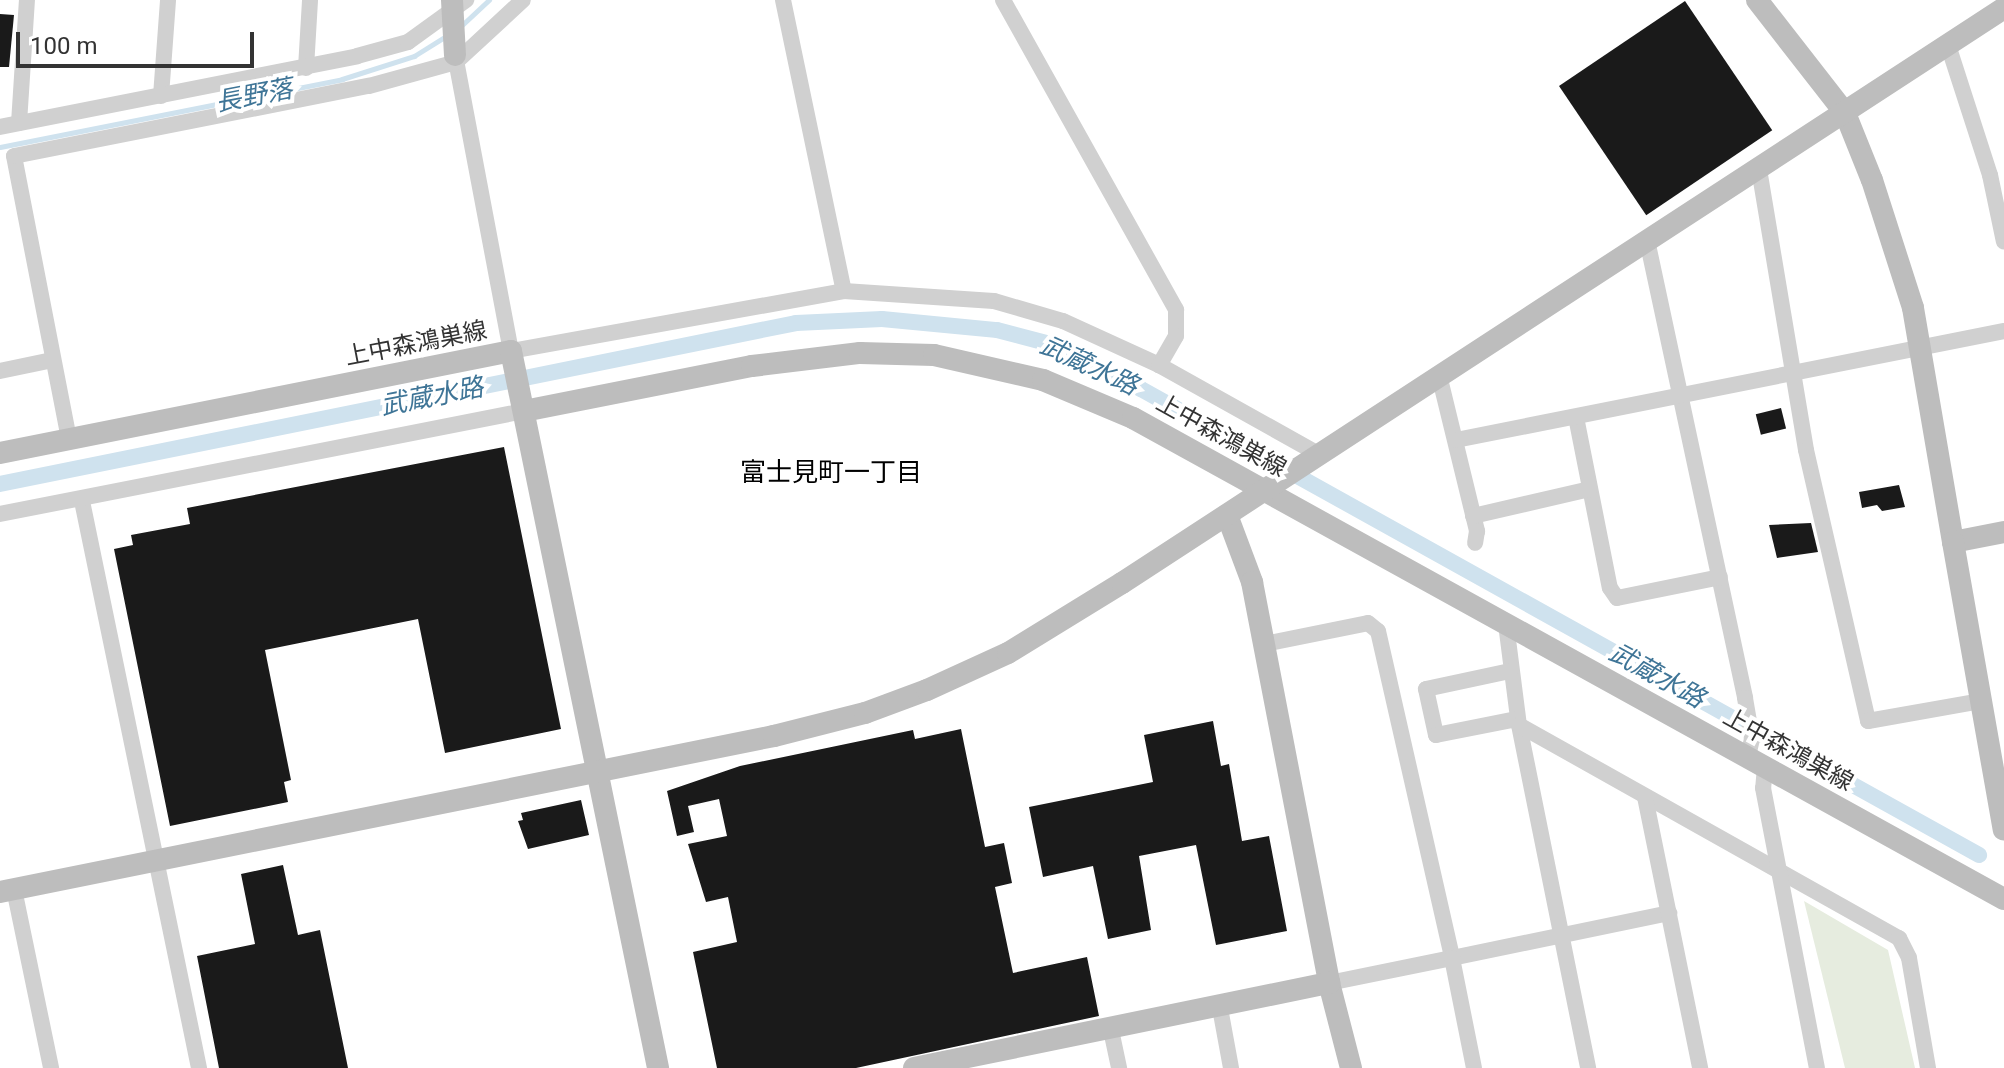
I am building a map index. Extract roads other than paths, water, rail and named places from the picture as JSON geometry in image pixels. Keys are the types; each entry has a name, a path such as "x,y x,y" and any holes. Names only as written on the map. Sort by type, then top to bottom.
{"street":[{"path":"19,123 26,0"},
{"path":"161,96 168,0"},
{"path":"306,68 310,0"},
{"path":"69,439 7,158 369,86 455,58 523,0"},
{"path":"783,0 844,291"},
{"path":"1003,0 1176,310 1176,336 1159,365"},
{"path":"1757,0 1845,113 1903,269 1920,349 2004,830"},
{"path":"0,127 306,68 408,42 455,8"},
{"path":"455,8 455,58 513,358 844,291 994,301 1063,321 1159,365 1313,459"},
{"path":"51,1068 7,890 774,736 865,713 927,690 1041,634 2004,8"},
{"path":"1948,45 1997,174 2004,242"},
{"path":"1759,169 1806,450 1868,721 1980,701"},
{"path":"1647,240 1745,698 1817,1068"},
{"path":"1456,440 2004,331"},
{"name":"上中森鴻巣線","path":"0,453 513,358 522,404 791,360 882,352 934,355 1008,369 1091,398 1271,485 1506,624 1755,756 2004,899"},
{"path":"0,371 52,360"},
{"path":"1439,375 1473,516 1475,543"},
{"path":"0,514 82,501 522,404 658,1068"},
{"path":"1576,417 1617,598 1720,577"},
{"path":"1473,516 1590,489"},
{"path":"82,501 199,1068"},
{"path":"1227,515 1247,562 1329,983 1351,1068"},
{"path":"1953,542 2004,532"},
{"path":"1264,644 1368,623 1378,631 1474,1068"},
{"path":"1506,624 1518,722 1588,1068"},
{"path":"1510,671 1426,689 1436,735 1518,722 1645,797 1780,869 1899,938 1909,958 1928,1068"},
{"path":"1645,797 1700,1068"},
{"path":"914,1068 1005,1059 1111,1030 1669,913"},
{"path":"1220,1008 1231,1068"},
{"path":"1111,1030 1119,1068"}],"waterway":[{"name":"長野落","path":"462,25 489,0"},
{"name":"長野落","path":"0,147 342,79 414,56 447,35"},
{"name":"武蔵水路","path":"0,484 796,323 882,319 997,330 1054,345 1141,389 1979,855"}],"district":[{"name":"富士見町一丁目","path":"831,473"}]}
